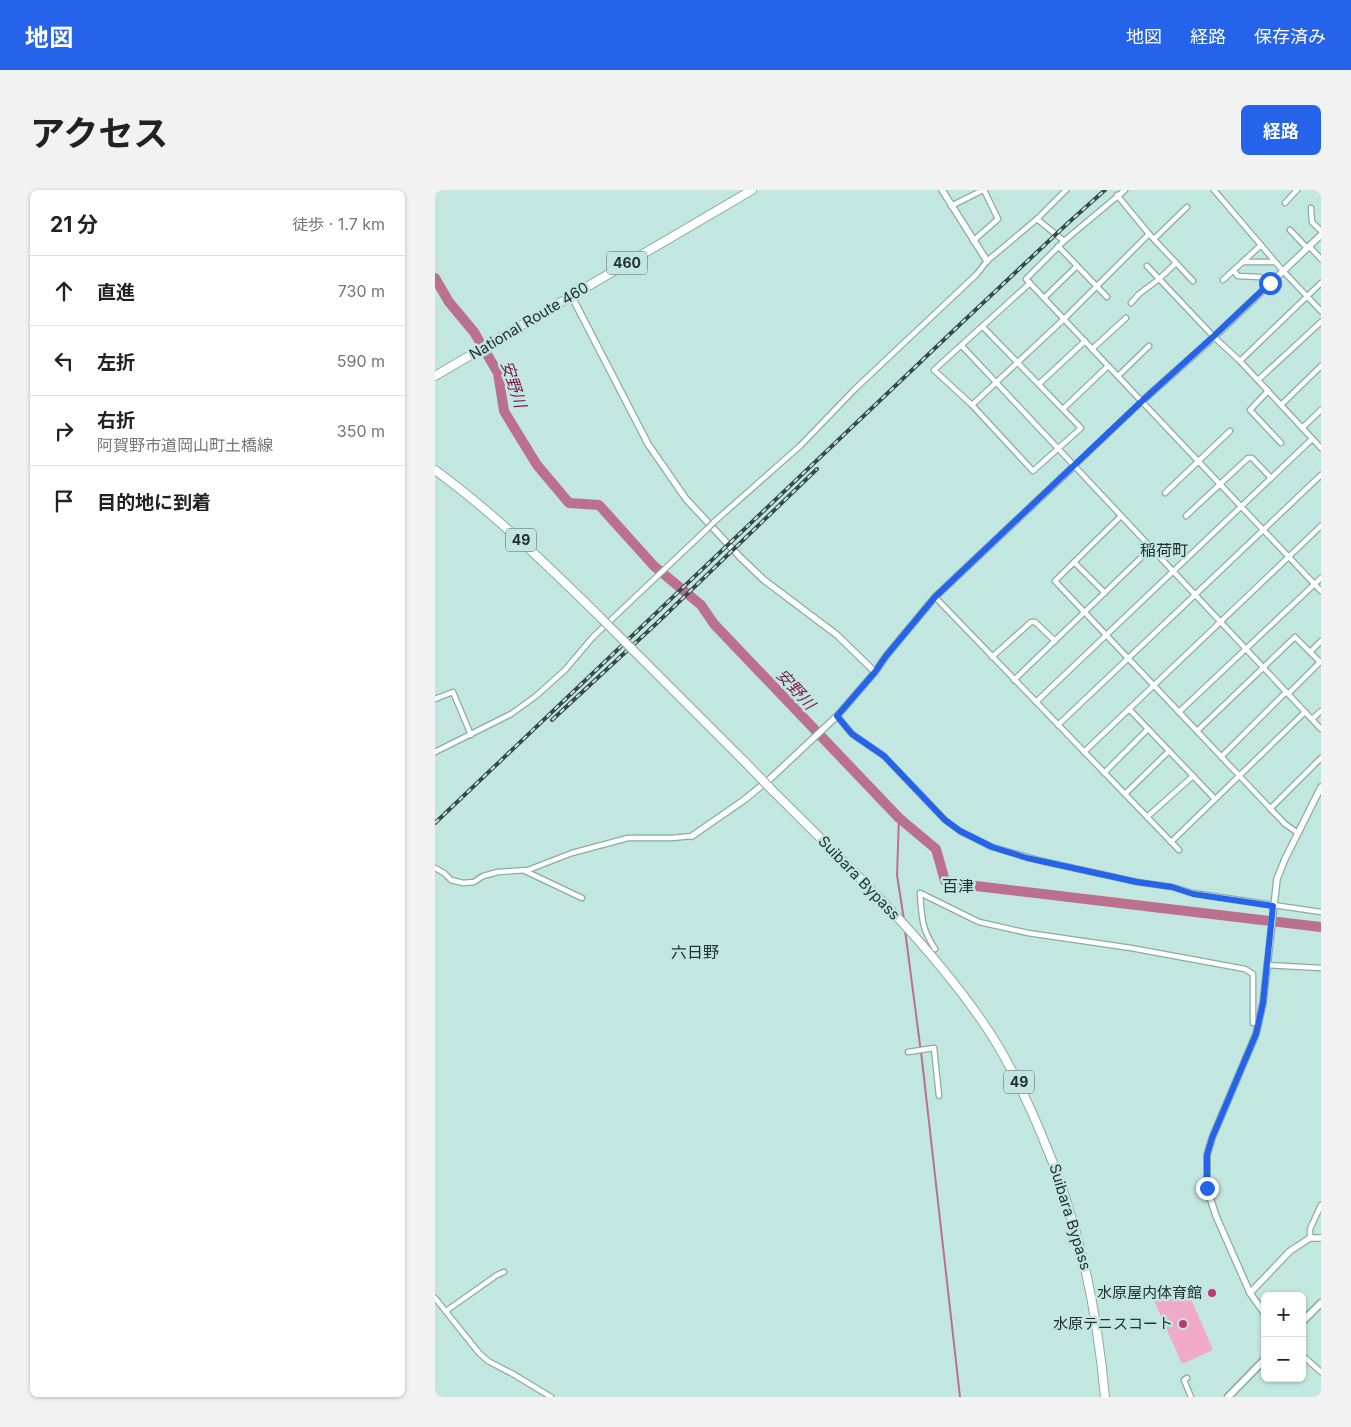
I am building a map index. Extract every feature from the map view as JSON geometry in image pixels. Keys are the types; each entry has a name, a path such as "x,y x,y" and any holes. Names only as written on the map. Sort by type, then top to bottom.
{"highway":[{"name":"National Route 460","path":"435,376 752,190"},
{"name":"Suibara Bypass","path":"435,470 518,538 851,868 944,971 983,1022 1018,1081 1050,1154 1070,1207 1083,1258 1096,1323 1105,1397"}],"main road":[{"path":"1306,1318 1321,1303"},
{"path":"1228,1397 1261,1363"}],"street":[{"path":"942,190 987,261"},
{"path":"951,206 984,190 997,219 973,241"},
{"path":"435,752 511,714 549,686 593,637 714,522 800,446 856,388 977,274 987,261 1037,219 1066,190"},
{"path":"1125,190 1064,241 1026,279 1321,591"},
{"path":"1215,190 1275,262 1321,311"},
{"path":"1285,203 1297,190"},
{"path":"1117,195 1149,234 1193,281"},
{"path":"1154,239 1187,207"},
{"path":"1311,208 1311,222 1321,231"},
{"path":"1037,219 1064,241"},
{"path":"1290,230 1321,259"},
{"path":"972,405 1064,319 1149,234"},
{"path":"435,868 451,880 463,883 475,882 483,876 498,872 524,870 573,853 628,838 672,838 694,834 743,800 789,761 837,716 935,597 1321,235"},
{"path":"1223,280 1261,245"},
{"path":"1059,246 1107,297"},
{"path":"1243,262 1275,262"},
{"path":"1131,303 1176,263"},
{"path":"1044,298 1077,266"},
{"path":"1147,266 1240,361 1321,448"},
{"path":"1234,270 1237,276 1260,277 1270,283"},
{"path":"983,327 1081,428 1033,471 972,405 934,370 1030,283"},
{"path":"1240,361 1321,283"},
{"path":"571,295 648,444 686,499 764,580 837,635 875,672"},
{"path":"1092,349 1126,318"},
{"path":"1258,380 1321,322"},
{"path":"1039,384 1085,341"},
{"path":"962,346 1321,729"},
{"path":"1118,376 1149,346"},
{"path":"1063,409 1108,366"},
{"path":"1281,405 1321,366"},
{"path":"1268,391 1250,410 1281,443"},
{"path":"1302,428 1321,410"},
{"path":"1165,493 1230,431"},
{"path":"1036,702 1312,439"},
{"path":"1186,516 1247,458 1253,458 1271,478"},
{"path":"1058,725 1321,475"},
{"path":"1121,516 1055,581 1270,809 1297,833"},
{"path":"1084,752 1321,526"},
{"path":"1015,680 1151,548"},
{"path":"1074,562 1105,593"},
{"path":"1179,712 1321,578"},
{"path":"935,597 1179,850"},
{"path":"992,656 1031,622 1035,622 1055,641"},
{"path":"1197,731 1295,636 1320,662 1221,757"},
{"path":"1310,652 1321,642"},
{"path":"435,699 453,692 471,735"},
{"path":"1129,709 1215,799"},
{"path":"1312,720 1321,711"},
{"path":"1171,842 1305,712"},
{"path":"837,716 852,734 884,756 945,820 960,831 992,847 1027,858 1137,882 1172,887 1193,894 1321,912"},
{"path":"1104,773 1148,729"},
{"path":"1125,794 1169,751"},
{"path":"1270,809 1321,758"},
{"path":"1147,817 1193,776"},
{"path":"1261,1308 1250,1293 1216,1216 1207,1188 1207,1155 1212,1138 1256,1034 1263,1003 1277,880 1297,833 1321,787"},
{"path":"524,870 582,898"},
{"path":"935,949 925,935 922,925 920,893 979,922 1060,939 1151,952 1245,969 1251,972 1253,977 1253,1023"},
{"path":"1267,965 1321,968"},
{"path":"908,1052 934,1048 939,1096"},
{"path":"1310,1238 1310,1229 1321,1205"},
{"path":"1250,1293 1290,1251 1310,1238 1321,1238"},
{"path":"446,1311 504,1272"},
{"path":"435,1298 479,1353 488,1361 551,1397"},
{"path":"1306,1359 1321,1372"},
{"path":"1187,1378 1184,1380 1191,1397"}],"shaded area":[{"name":"水原テニスコート","path":"1185,1285 1213,1350 1182,1364 1153,1298"}],"waterway":[{"name":"安野川","path":"435,278 449,302 474,332 498,373 504,411 537,465 569,503 599,505 654,566 701,605 714,624 899,818 936,849 945,881 1321,927"},
{"path":"899,818 897,875 904,920"},
{"path":"905,930 922,1060 960,1397"}],"railway":[{"path":"435,823 952,332 1105,190"},
{"path":"552,720 658,622 817,469"}],"place":[{"name":"水原屋内体育館","path":"1212,1293"},
{"name":"水原テニスコート","path":"1183,1324"}],"district":[{"name":"稲荷町","path":"1164,550"},
{"name":"百津","path":"958,886"},
{"name":"六日野","path":"695,952"}],"route":[{"path":"1207,1188 1207,1155 1212,1138 1256,1034 1263,1003 1273,906 1193,894 1172,887 1137,882 1027,858 992,847 960,831 945,820 884,756 852,734 837,716 935,597 1270,283"}]}
